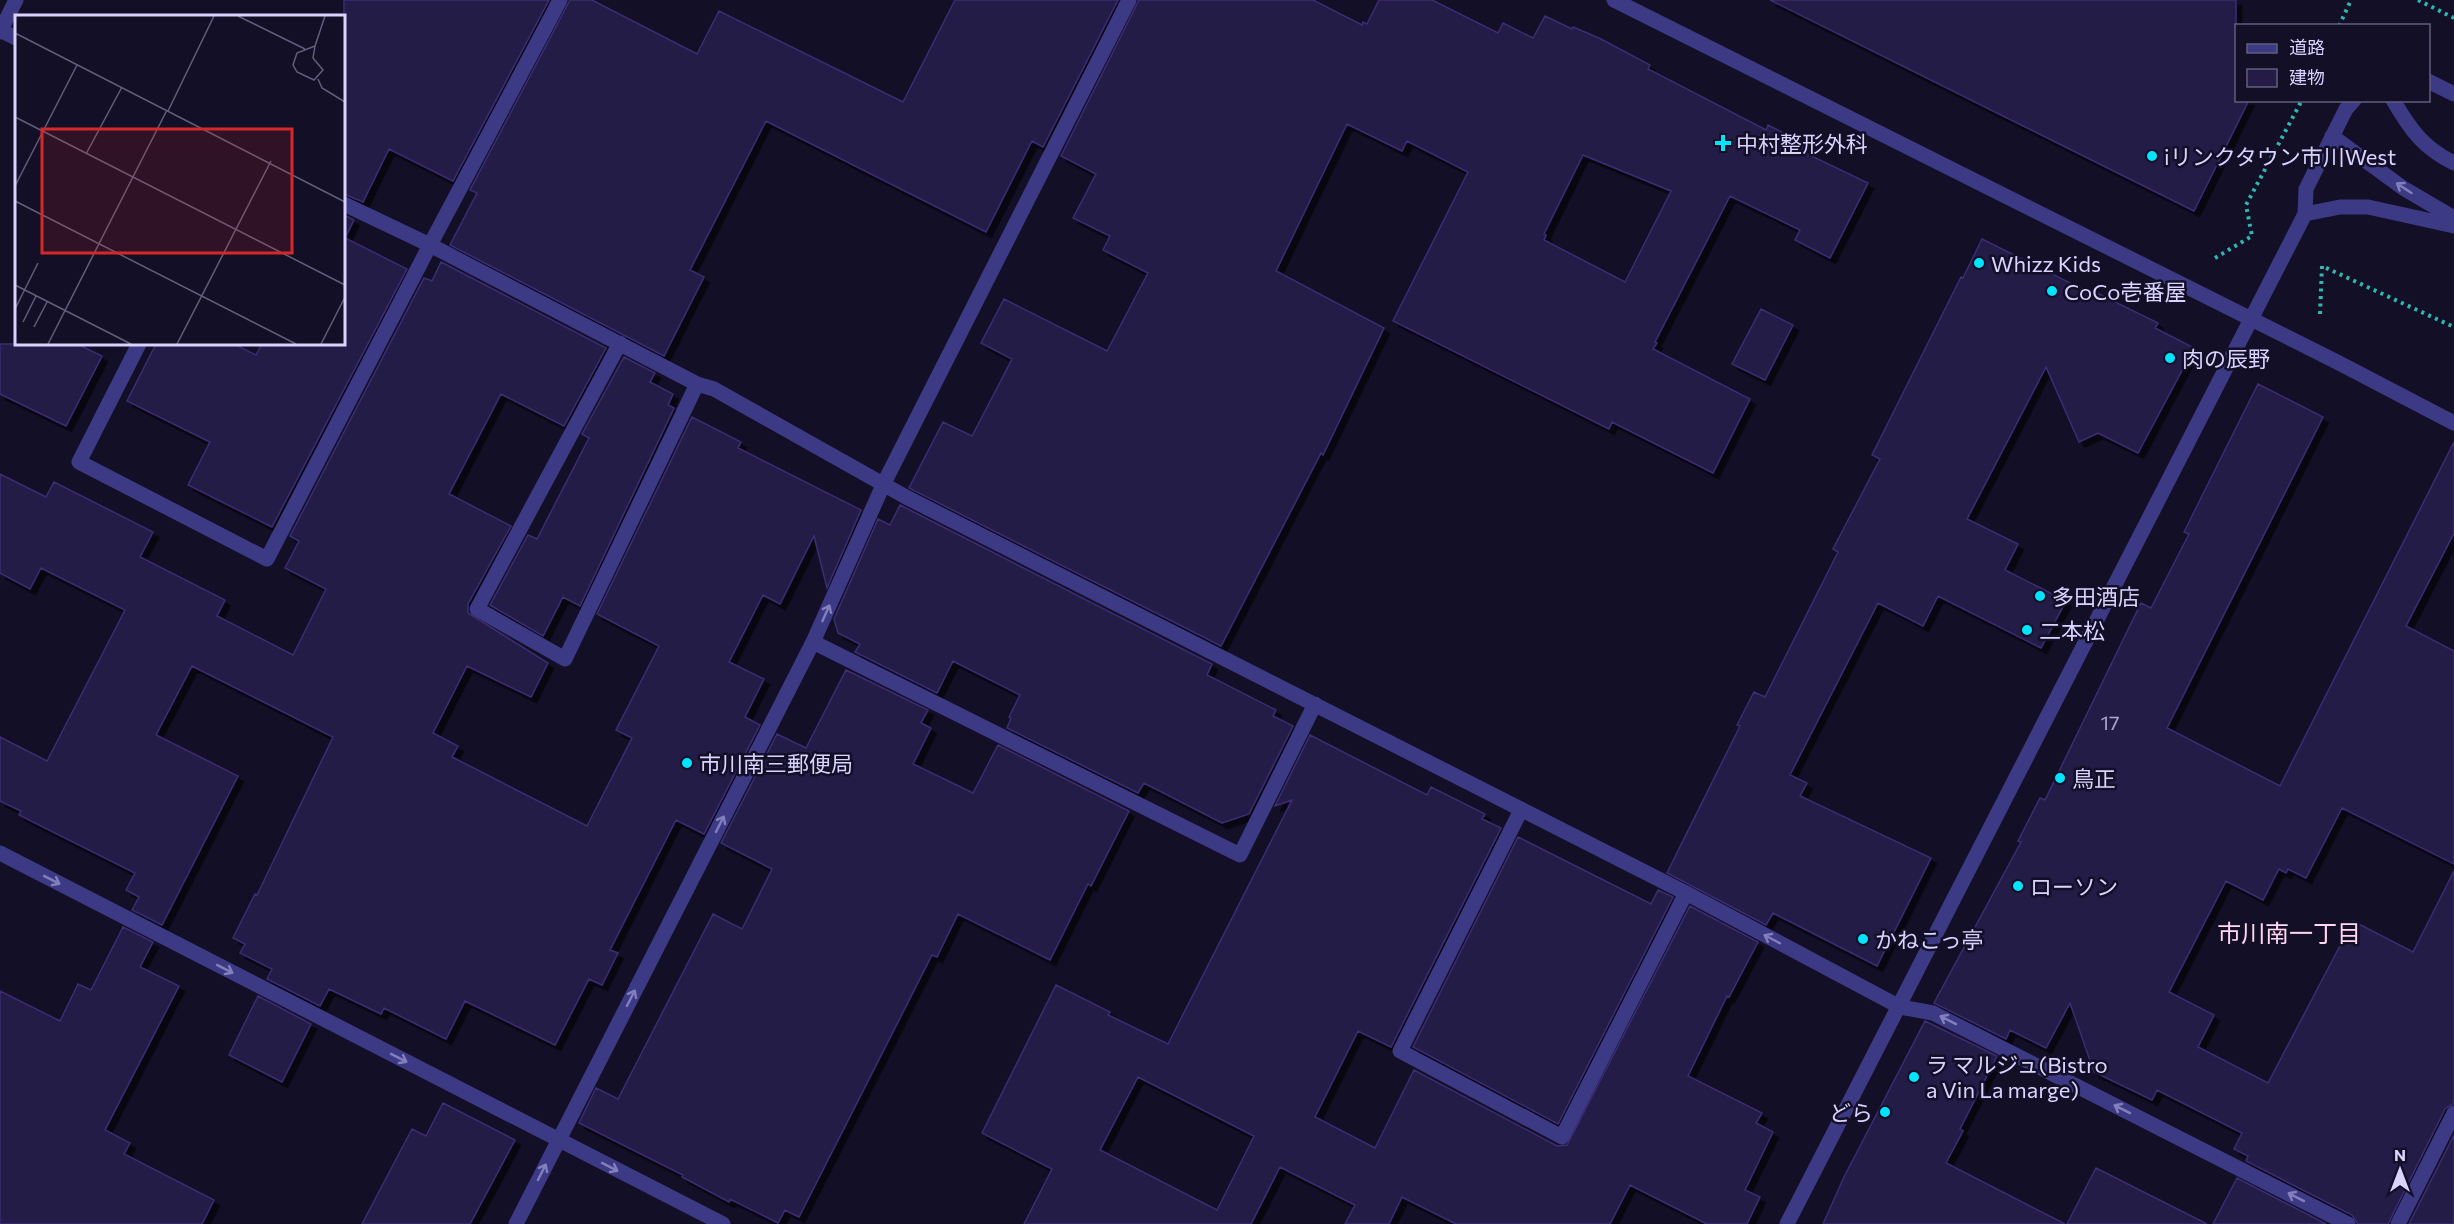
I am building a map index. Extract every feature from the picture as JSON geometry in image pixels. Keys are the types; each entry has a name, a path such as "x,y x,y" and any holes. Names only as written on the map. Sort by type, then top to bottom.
{"street":[{"path":"15,38 0,31 16,0"},
{"path":"138,345 79,462 267,559 560,0"},
{"path":"516,1224 813,642 884,483 1129,0"},
{"path":"1614,0 2454,423"},
{"path":"2430,82 2454,94"},
{"path":"1787,1224 2305,214 2306,189 2346,109 2352,102"},
{"path":"2393,102 2410,129 2431,150 2454,163"},
{"path":"2332,136 2403,188 2454,218"},
{"path":"345,204 430,245 697,384 714,389 906,496 1686,893 1900,1007 1933,1012 2348,1224"},
{"path":"2305,214 2340,207 2368,207 2454,226"},
{"path":"620,342 477,609 565,659 697,384"},
{"path":"813,642 1240,855 1315,705"},
{"path":"1521,810 1400,1051 1562,1137 1686,893"},
{"path":"0,853 723,1224"},
{"path":"2398,1224 2454,1113"}],"path":[{"path":"2340,24 2351,0"},
{"path":"2418,0 2454,18"},
{"path":"2215,258 2252,236 2246,205 2301,102"},
{"path":"2320,314 2322,266 2454,327"}],"building":[{"path":"344,0 549,0 453,181 389,149 363,202 345,194"},
{"path":"570,0 592,0 697,54 719,11 903,102 955,0 1118,0 1043,147 1032,141 986,232 766,121 690,270 704,277 664,356 450,245 477,193 470,190"},
{"path":"1139,0 1313,0 1362,25 1363,22 1367,24 1379,0 1432,0 1498,33 1503,23 1533,38 1545,16 1572,29 1573,27 1650,65 1648,69 1766,130 1768,125 1805,144 1801,151 1868,183 1830,258 1795,240 1800,230 1730,196 1653,349 1750,399 1713,473 1612,422 1609,429 1393,321 1468,172 1407,141 1402,151 1347,124 1276,271 1384,328 1323,455 1321,453 1221,646 909,488 943,422 972,436 1012,359 981,343 1004,299 1107,351 1148,273 1103,250 1110,236 1073,218 1096,174 1061,156","holes":["1583,155 1671,191 1625,282 1544,240 1546,235 1544,234"]},
{"name":"iリンクタウン市川West","path":"1770,0 2236,0 2235,102 2248,102 2194,211"},
{"path":"345,216 354,220 345,238"},
{"path":"345,238 407,269 272,527 188,485 210,442 127,401 155,345 236,345 256,355 261,345 345,345"},
{"path":"1982,239 2092,294 2093,291 2158,323 2155,328 2194,348 2138,453 2098,433 2079,442 2046,367 1967,519 2018,544 2005,570 2066,601 2041,648 1938,596 1923,626 1878,603 1790,775 1807,783 1800,796 1931,858 1877,966 1773,913 1766,925 1667,873 1740,726 1737,725 1754,692 1765,697 1838,552 1833,549 1880,459 1872,455"},
{"path":"441,262 606,348 564,426 501,394 449,494 511,526 468,604 468,613 548,663 531,697 467,666 433,733 458,746 452,757 587,826 632,738 616,730 659,646 597,614 692,417 741,442 738,448 861,510 827,588 814,536 780,604 763,595 729,662 764,679 745,717 760,725 704,834 676,820 610,950 618,953 602,985 589,979 555,1045 465,1001 446,1039 384,1008 381,1014 329,989 320,1006 267,979 272,969 240,953 245,944 233,938 255,894 257,895 333,737 192,666 156,735 238,776 162,925 132,910 139,897 126,890 135,873 19,815 21,811 0,801 0,737 47,761 125,610 41,568 30,589 0,573 0,474 46,497 54,482 153,532 140,557 225,600 217,616 293,655 326,589 285,568 299,541 290,536 424,278 432,281"},
{"path":"1761,309 1793,325 1765,380 1732,364"},
{"path":"0,344 79,345 102,356 66,426 0,394"},
{"path":"624,357 655,373 650,382 673,394 668,405 674,408 580,606 563,597 543,636 490,605 528,535 537,539 589,438 582,434"},
{"path":"2258,384 2323,417 2167,728 2280,786 2454,442 2454,533 2406,626 2454,651 2454,864 2342,808 2306,878 2288,869 2286,873 2279,869 2263,900 2226,881 2169,992 2214,1015 2198,1047 2268,1083 2353,921 2413,952 2454,871 2454,1103 2445,1109 2388,1224 2358,1224 2352,1215 2246,1161 2248,1156 2234,1149 2242,1133 2157,1090 2152,1100 2094,1072 2070,1003 2046,1048 2010,1030 2006,1039 1934,1003 2021,842 2018,841 2040,798 2045,800 2141,603 2151,608 2189,534 2184,532"},
{"path":"900,505 1212,664 1207,675 1276,710 1273,716 1293,726 1249,814 1222,823 1144,783 1138,793 1007,728 1011,718 1009,717 1020,695 953,661 937,693 855,652 860,644 838,633 834,619 878,519 890,525"},
{"path":"846,670 928,710 921,723 931,728 913,764 973,793 998,745 1129,811 1091,886 1088,884 1050,960 958,914 937,957 932,955 799,1217 785,1210 778,1223 730,1199 729,1202 682,1177 683,1175 579,1123 596,1088 618,1099 713,914 742,929 772,869 721,843 777,734 806,748"},
{"path":"1310,735 1427,795 1431,787 1485,814 1482,819 1501,828 1391,1047 1358,1031 1315,1117 1375,1148 1414,1070 1557,1146 1567,1145 1690,906 1758,942 1729,997 1727,996 1688,1076 1762,1113 1756,1123 1773,1132 1745,1190 1760,1197 1747,1224 1707,1224 1630,1185 1610,1224 1456,1224 1402,1197 1389,1224 1345,1224 1355,1205 1280,1167 1251,1224 1024,1224 1052,1169 982,1133 1056,985 1110,1012 1108,1015 1168,1044 1292,800 1275,806","holes":["1138,1077 1254,1136 1217,1210 1100,1150"]},
{"path":"1518,837 1651,904 1658,890 1673,897 1558,1124 1413,1047"},
{"path":"123,927 153,942 140,967 179,986 105,1130 130,1143 124,1154 214,1200 202,1224 0,1224 0,991 60,1021 78,984 91,990"},
{"path":"258,996 311,1024 282,1082 229,1055"},
{"path":"1925,1021 1997,1056 1960,1129 1963,1131 1946,1163 2065,1224 1823,1224 1844,1177"},
{"path":"443,1103 515,1140 470,1224 362,1224 412,1129 426,1136"},
{"path":"2454,1135 2454,1224 2409,1224"},
{"path":"2096,1168 2207,1224 2067,1224"},
{"path":"2237,1178 2326,1224 2213,1224"}],"place":[{"name":"中村整形外科","path":"1723,143"},
{"name":"iリンクタウン市川West","path":"2152,156"},
{"name":"Whizz Kids","path":"1979,263"},
{"name":"CoCo壱番屋","path":"2052,291"},
{"name":"肉の辰野","path":"2170,358"},
{"name":"多田酒店","path":"2040,596"},
{"name":"二本松","path":"2027,630"},
{"name":"市川南三郵便局","path":"687,763"},
{"name":"鳥正","path":"2060,778"},
{"name":"ローソン","path":"2018,886"},
{"name":"かねこっ亭","path":"1863,939"},
{"name":"ラ マルジュ(Bistro a Vin La marge)","path":"1914,1077"},
{"name":"どら","path":"1885,1112"}],"district":[{"name":"市川南一丁目","path":"2289,932"}]}
